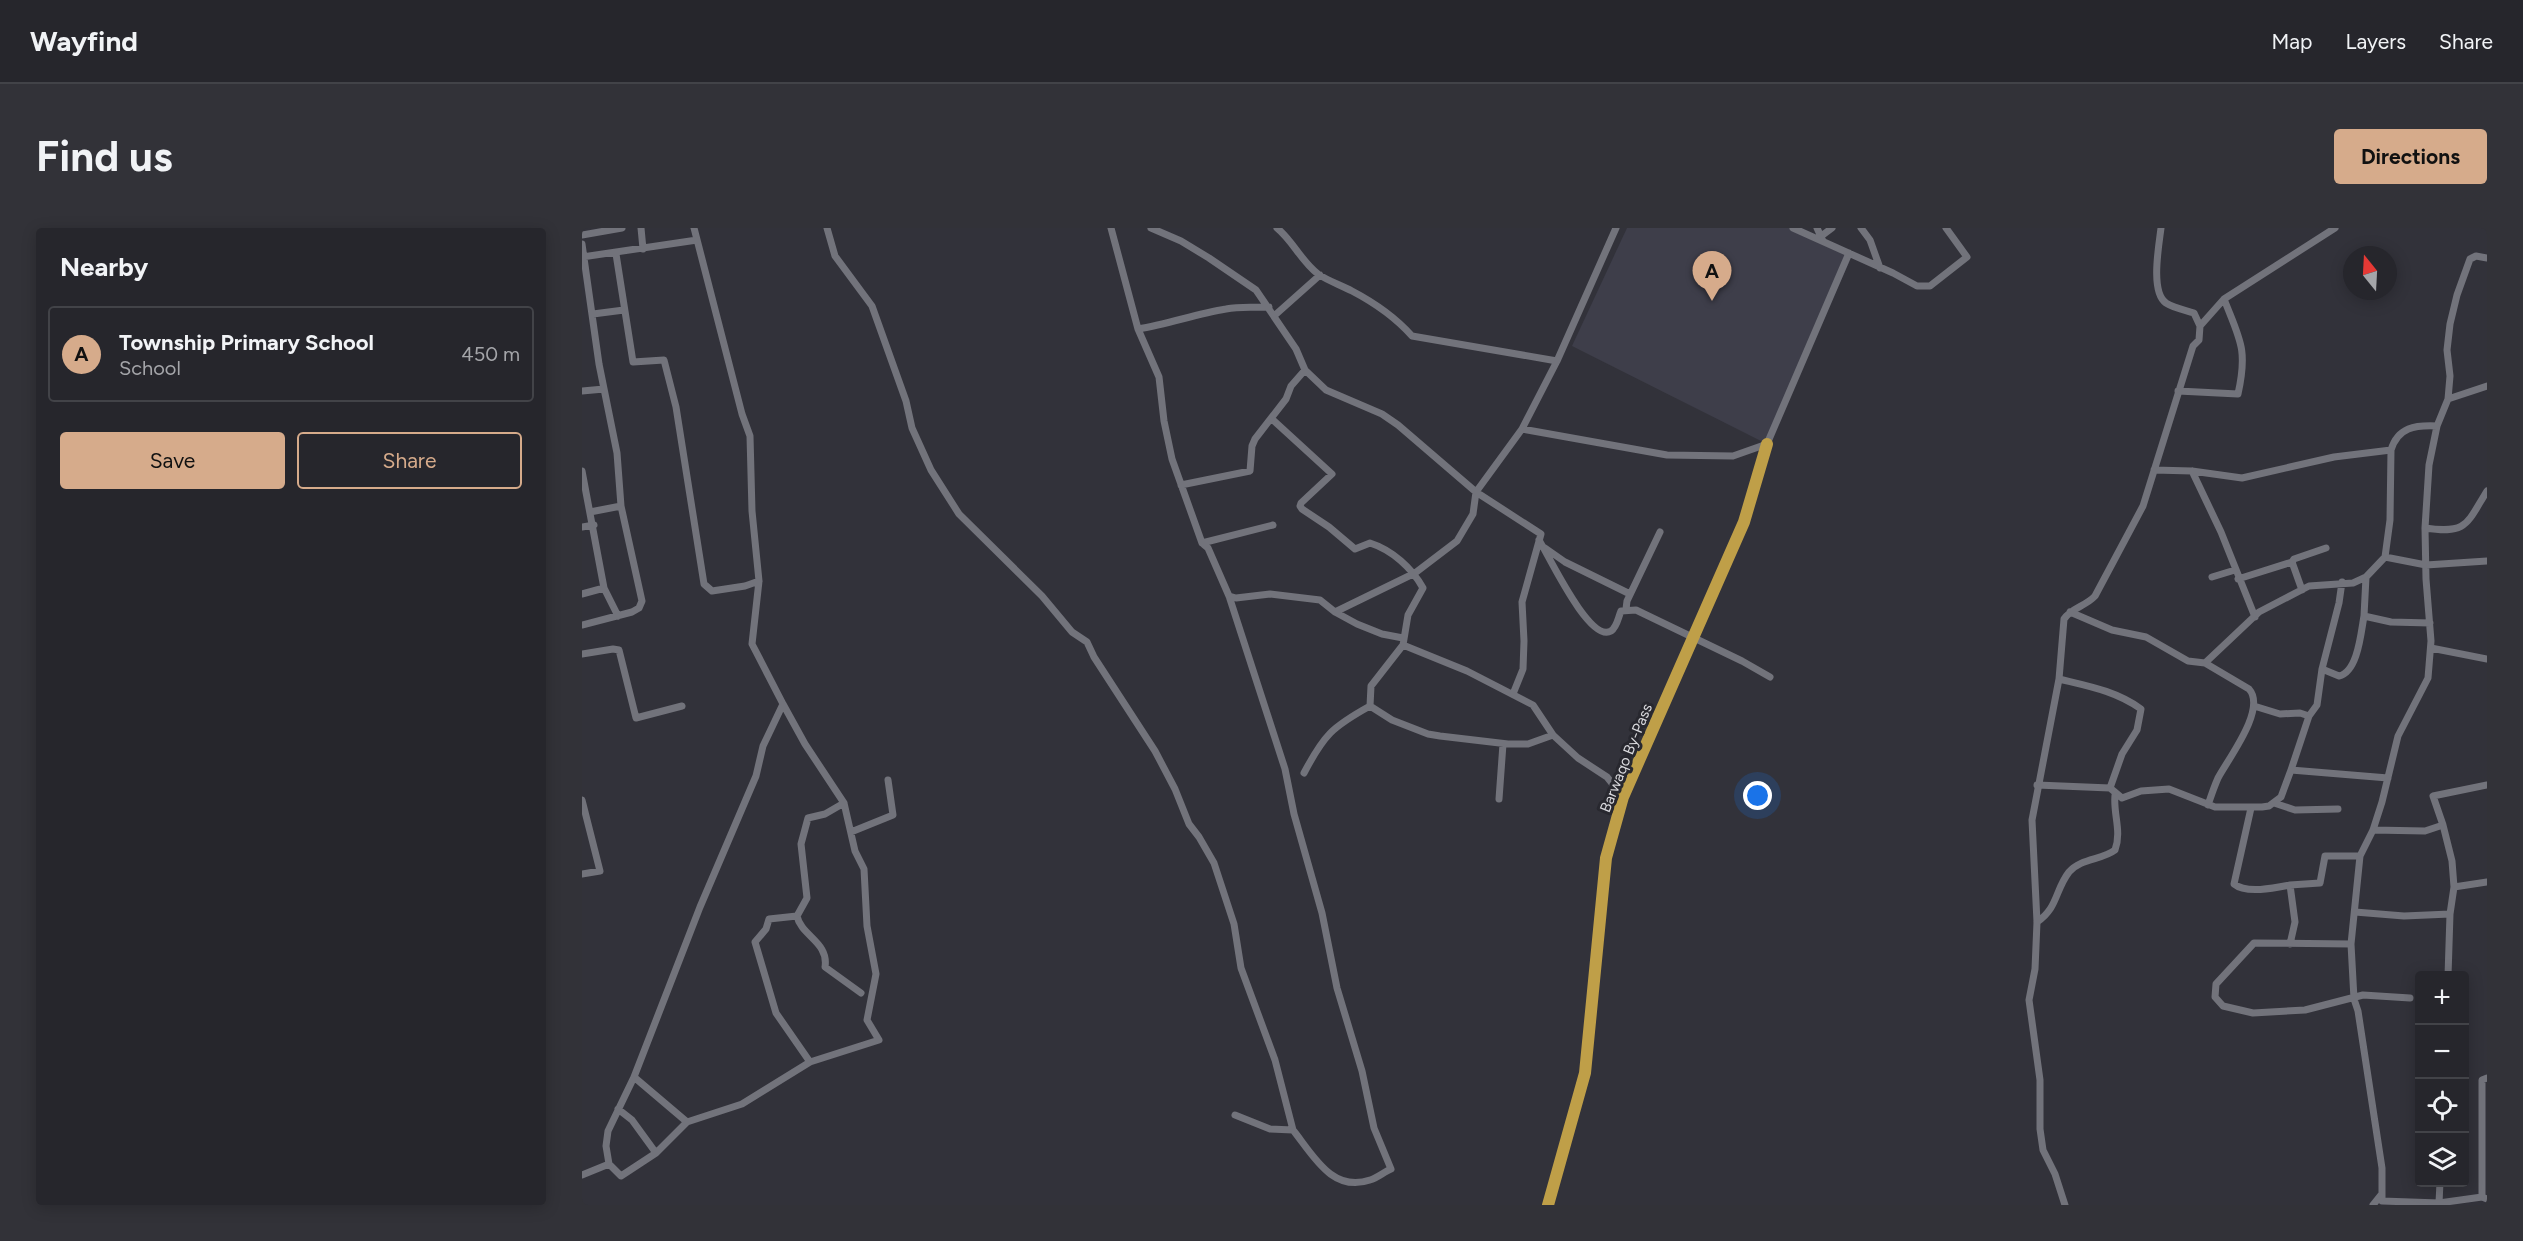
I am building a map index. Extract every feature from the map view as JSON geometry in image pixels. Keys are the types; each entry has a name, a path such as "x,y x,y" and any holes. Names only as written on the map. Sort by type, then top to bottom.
{"highway":[{"name":"Barwaqo By-Pass","path":"1548,1205 1585,1074 1606,858 1623,797 1744,522 1767,444"}],"street":[{"path":"582,235 622,228"},
{"path":"641,228 643,249"},
{"path":"694,228 742,414 750,436 752,511 759,581 752,644 805,744 844,803 855,850 864,869 867,926 876,974 867,1020 879,1040 810,1062 742,1104 687,1122 657,1153 621,1176 609,1164 606,1146 609,1131 634,1077 700,907 756,776 763,746 783,704"},
{"path":"827,228 835,256 872,306 906,401 912,428 931,470 959,514 1042,596 1072,632 1087,642 1094,657 1155,751 1175,789 1189,824 1207,849 1222,882 1234,924 1241,968 1275,1060 1293,1130 1328,1175 1342,1181 1357,1183 1371,1180 1391,1169 1374,1128 1362,1071 1337,988 1322,913 1293,814 1285,769 1229,596 1208,548 1202,543 1172,459 1164,421 1159,377 1138,329 1111,228"},
{"path":"1151,228 1181,242 1256,290 1296,349 1305,370 1326,390 1382,414 1476,492 1540,534 1541,543 1581,612 1596,630 1602,633 1610,632 1616,626 1621,611 1636,610 1770,677"},
{"path":"1277,228 1286,235 1306,263 1320,276 1353,291 1400,323 1412,336 1557,361"},
{"path":"1335,612 1415,573 1456,541 1473,514 1476,492 1522,429 1557,361 1616,228"},
{"path":"1793,228 1823,240 1917,286 1930,286 1967,257 1946,228"},
{"path":"1817,228 1823,240"},
{"path":"1823,240 1833,228"},
{"path":"1861,228 1870,240 1880,268"},
{"path":"2065,1205 2055,1174 2043,1150 2040,1129 2040,1080 2029,1000 2035,969 2037,922 2032,820 2059,679 2064,619 2070,612 2086,605 2103,584 2143,506 2193,346 2199,340 2202,330 2194,313 2166,303 2158,291 2161,228"},
{"path":"2200,326 2224,299 2335,228"},
{"path":"583,257 616,254 697,240"},
{"path":"582,244 604,389 617,453 621,506 642,601 639,608 582,625"},
{"path":"1522,429 1667,455 1733,456 1767,444 1849,253"},
{"path":"616,254 633,362 664,360 676,407 704,584 712,591 728,590 759,581"},
{"path":"2487,258 2476,256 2470,259 2457,295 2447,350 2450,376 2448,399 2437,426 2429,465 2426,565 2431,648 2428,678 2398,736 2373,830 2360,856 2351,944 2354,999 2358,1011 2382,1168 2382,1201 2439,1203 2484,1198 2482,1080 2487,1078"},
{"path":"1274,316 1320,276"},
{"path":"2178,391 2238,393 2243,368 2242,345 2224,299"},
{"path":"1138,329 1166,325 1223,309 1242,306 1269,307"},
{"path":"593,314 624,310"},
{"path":"1181,485 1250,471 1252,446 1305,370"},
{"path":"2448,399 2487,386"},
{"path":"582,391 604,389"},
{"path":"1272,418 1332,474 1301,503 1302,509 1329,527 1355,549 1370,543 1379,546 1415,573 1423,588 1412,606 1403,641 1371,686 1370,706"},
{"path":"2205,663 2255,617 2302,590 2313,585 2353,583 2366,577 2385,557 2390,520 2391,450 2396,438 2409,427 2437,426"},
{"path":"2154,470 2192,471 2242,478 2334,457 2391,450"},
{"path":"582,471 584,490 594,525 604,588 618,616"},
{"path":"2192,471 2221,532 2255,617"},
{"path":"2426,528 2450,531 2459,529 2487,491"},
{"path":"590,512 621,506"},
{"path":"582,527 594,525"},
{"path":"1202,543 1273,525"},
{"path":"1626,609 1630,594 1660,532"},
{"path":"1541,543 1565,562 1630,594"},
{"path":"1512,694 1523,669 1522,602 1541,543"},
{"path":"2238,579 2292,562 2294,559 2326,548"},
{"path":"2385,557 2426,565 2487,561"},
{"path":"2292,562 2302,590"},
{"path":"2212,577 2235,570"},
{"path":"2322,669 2340,676 2347,673 2358,650 2364,616 2366,577"},
{"path":"2037,785 2112,792 2122,798 2141,791 2169,789 2208,805 2251,808 2274,803 2281,797 2309,716 2317,705 2322,669 2340,603 2342,582"},
{"path":"582,594 604,588"},
{"path":"1229,596 1236,598 1270,594 1320,600 1335,612 1467,671 1533,705 1544,718 1553,735 1578,758 1607,777 1623,797"},
{"path":"2070,612 2112,630 2146,637 2188,661 2205,663 2249,689 2253,696 2254,706 2239,746 2218,779 2208,805"},
{"path":"2364,616 2391,622 2430,623"},
{"path":"2431,648 2487,659"},
{"path":"582,654 619,650 636,718 682,706"},
{"path":"2037,922 2048,915 2070,872 2091,859 2115,850 2118,836 2112,792 2118,762 2137,730 2141,709 2125,698 2104,690 2059,679"},
{"path":"1370,706 1392,720 1428,734 1503,744 1528,744 1553,735"},
{"path":"1304,773 1325,736 1350,717 1370,706"},
{"path":"2254,706 2280,714 2300,713 2309,716"},
{"path":"1499,799 1503,744"},
{"path":"2291,770 2388,778"},
{"path":"852,832 893,815 888,780"},
{"path":"2448,971 2450,914 2454,887 2452,861 2433,796 2487,785"},
{"path":"582,800 600,872 582,874"},
{"path":"844,803 825,814 808,818 801,844 807,898 797,916 798,923 819,942 826,961 825,967 861,993"},
{"path":"2274,803 2295,810 2338,809"},
{"path":"2251,808 2234,884 2238,887 2257,889 2320,883 2325,856 2360,856"},
{"path":"2373,830 2425,831 2443,825"},
{"path":"2454,887 2487,882"},
{"path":"2290,885 2295,922 2290,944"},
{"path":"2355,912 2404,916 2450,914"},
{"path":"797,916 769,919 766,929 755,942 776,1013 810,1062"},
{"path":"2351,944 2254,943 2216,984 2215,997 2223,1006 2253,1013 2305,1010 2354,999 2362,995 2410,998"},
{"path":"634,1077 687,1122"},
{"path":"618,1109 632,1120 657,1153"},
{"path":"1235,1115 1270,1129 1293,1130"},
{"path":"582,1175 609,1164"},
{"path":"2439,1203 2440,1187"},
{"path":"2373,1205 2381,1195"}],"shaded area":[{"path":"1627,228 1791,228 1852,256 1767,444 1572,346"}],"place":[{"name":"Township Primary School","path":"1712,301"}]}
